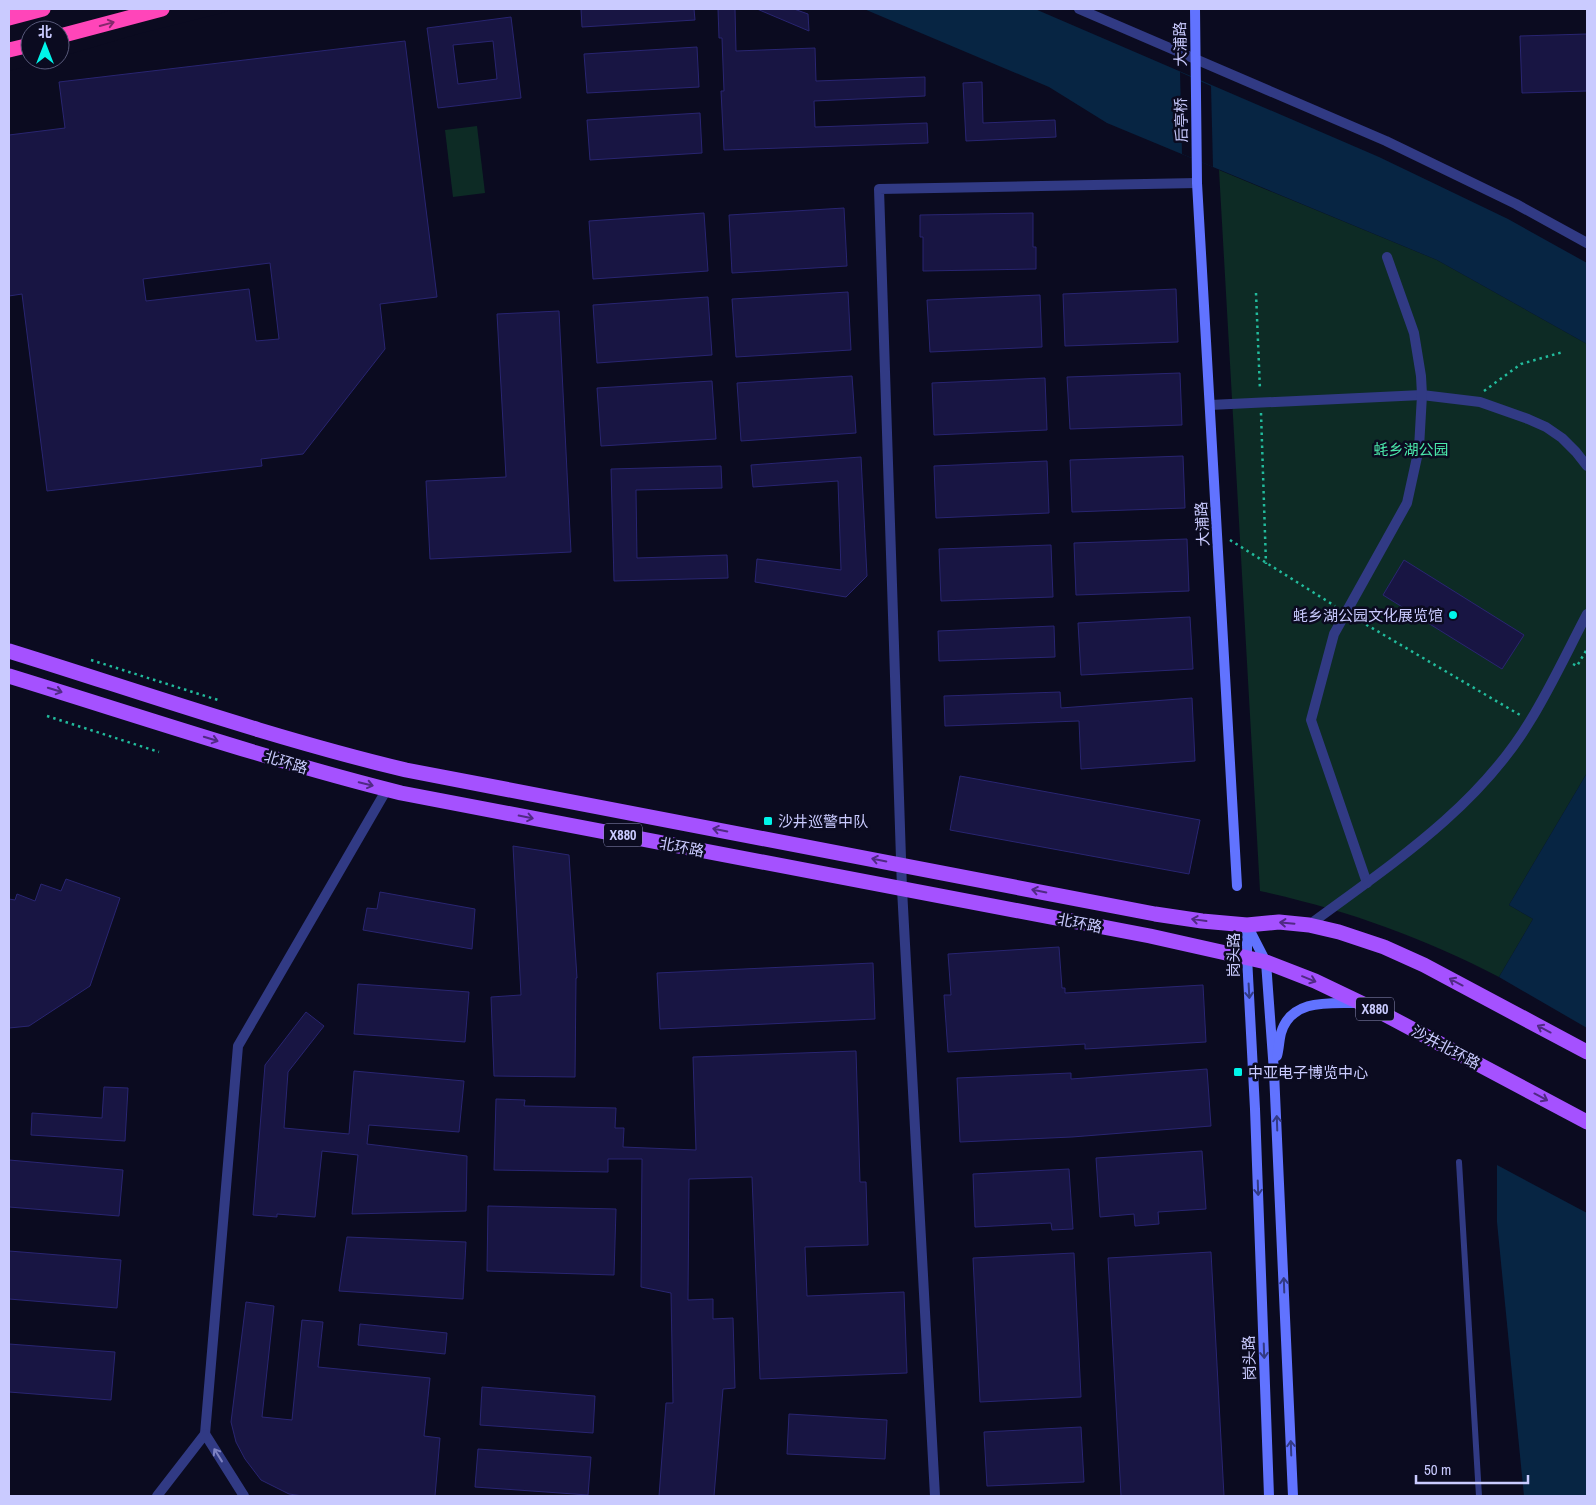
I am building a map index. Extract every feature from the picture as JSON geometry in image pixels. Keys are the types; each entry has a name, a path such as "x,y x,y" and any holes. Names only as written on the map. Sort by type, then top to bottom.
{"highway":[{"path":"9,18 43,9"},
{"path":"70,33 162,9"}],"main road":[{"name":"北环路","path":"9,652 294,740 406,770 1155,914 1247,925"},
{"name":"北环路","path":"9,676 278,760 355,782 1150,936 1247,957"},
{"name":"X880","path":"1247,925 1279,922 1309,925 1339,932 1384,947 1424,965 1587,1052"},
{"name":"沙井北环路","path":"1247,957 1266,962 1315,981 1361,1003 1587,1122"}],"street":[{"path":"1079,9 1386,141 1516,204 1587,243"},
{"name":"大浦路","path":"1195,9 1196,79"},
{"name":"后亭桥","path":"1196,79 1197,160"},
{"name":"大浦路","path":"1197,160 1237,886"},
{"path":"935,1496 902,889 879,189 1198,184"},
{"path":"1367,883 1311,720 1334,634 1407,503 1419,448 1422,376 1414,333 1387,257"},
{"path":"1210,405 1422,395 1480,402 1546,427 1562,438 1587,466"},
{"path":"1309,925 1420,844 1469,799 1496,768 1530,721 1587,614"},
{"path":"157,1496 205,1434 238,1046 387,789"},
{"name":"岗头路","path":"1247,925 1269,1496"},
{"name":"岗头路","path":"1247,925 1266,962 1274,1072 1293,1496"},
{"path":"1274,1072 1282,1032 1289,1017 1303,1006 1321,1003 1361,1003"},
{"path":"205,1434 244,1496"}],"lane":[{"path":"1459,1162 1479,1496"}],"path":[{"path":"1256,293 1266,564"},
{"path":"1470,401 1521,364 1563,352"},
{"path":"1217,532 1346,613 1530,721"},
{"path":"1577,666 1587,649"},
{"path":"91,660 218,700"},
{"path":"47,716 159,752"}],"green space":[{"path":"477,126 485,193 453,197 445,130"},
{"name":"蚝乡湖公园","path":"1219,170 1437,260 1587,344 1587,773 1509,905 1533,919 1499,977 1470,962 1382,926 1292,898 1260,891"}],"water":[{"path":"864,9 1035,9 1379,157 1508,219 1587,263 1587,344 1437,260 1107,123 1049,87"},
{"path":"1587,773 1587,1028 1499,977 1533,919 1509,905"},
{"path":"1497,1165 1587,1213 1587,1496 1524,1496 1497,1222"}],"pier":[{"path":"9,9 234,9 70,54 70,20 20,20 20,68 9,71"},
{"path":"1180,72 1211,86 1213,167 1182,154"}],"building":[{"path":"581,9 694,9 695,20 582,27"},
{"path":"718,9 735,9 736,51 815,48 816,81 925,77 925,96 814,101 815,127 927,123 928,143 724,150 721,91 724,91 722,38 719,38"},
{"path":"757,9 794,9 808,14 809,31"},
{"path":"511,17 521,98 438,108 427,28","holes":["493,41 497,79 458,84 453,45"]},
{"path":"1587,34 1587,91 1522,93 1520,36"},
{"path":"405,41 437,297 380,304 385,349 303,454 261,459 262,466 47,491 22,294 9,296 9,135 65,128 59,82","holes":["270,263 279,339 256,341 249,289 146,301 143,279"]},
{"path":"697,47 699,87 587,93 584,54"},
{"path":"982,82 983,123 1055,120 1056,137 966,141 963,83"},
{"path":"700,113 702,153 590,160 587,120"},
{"path":"844,208 847,266 732,273 729,215"},
{"path":"704,213 708,271 593,279 589,221"},
{"path":"1033,213 1033,247 1036,247 1036,269 923,271 923,237 920,237 920,215"},
{"path":"1176,289 1178,342 1065,346 1063,294"},
{"path":"848,292 851,350 736,357 732,299"},
{"path":"1040,295 1042,347 930,352 927,300"},
{"path":"708,297 712,355 597,363 593,305"},
{"path":"559,311 571,552 430,559 426,481 506,477 497,314"},
{"path":"1180,373 1182,425 1070,429 1067,377"},
{"path":"852,376 856,433 741,441 737,383"},
{"path":"1045,378 1047,430 934,435 932,383"},
{"path":"712,381 716,439 601,446 597,388"},
{"path":"1183,456 1185,508 1072,512 1070,460"},
{"path":"861,457 867,576 846,597 755,582 757,559 841,570 838,481 753,487 751,465"},
{"path":"1047,461 1049,513 936,518 934,466"},
{"path":"721,466 722,488 636,490 637,558 727,555 728,578 614,581 611,469"},
{"path":"1187,539 1189,591 1076,595 1074,543"},
{"path":"1051,545 1053,597 941,601 939,549"},
{"name":"蚝乡湖公园文化展览馆","path":"1404,560 1524,635 1502,669 1383,595"},
{"path":"1190,617 1193,669 1081,675 1078,623"},
{"path":"1054,626 1055,657 939,661 938,631"},
{"path":"1060,692 1061,708 1192,698 1195,761 1081,769 1079,721 945,726 944,696"},
{"path":"960,776 1200,820 1189,874 950,830"},
{"path":"513,846 569,855 577,978 575,1077 494,1076 491,997 521,995"},
{"path":"66,879 120,898 90,986 29,1026 9,1028 9,899 15,900 17,894 35,901 41,884 61,891"},
{"path":"380,892 475,909 472,949 363,930 367,908 377,909"},
{"path":"1059,947 1062,988 1065,988 1065,993 1203,985 1206,1042 1085,1049 1085,1044 948,1052 944,995 951,995 948,954"},
{"path":"873,963 875,1019 660,1029 657,973"},
{"path":"358,984 469,992 465,1042 354,1034"},
{"path":"306,1012 324,1026 288,1072 284,1128 349,1134 354,1071 464,1081 459,1132 369,1125 367,1144 467,1156 466,1211 352,1214 358,1155 322,1151 315,1217 277,1214 277,1217 253,1215 265,1065"},
{"path":"856,1051 860,1182 866,1182 868,1245 805,1247 807,1296 904,1292 907,1373 760,1379 752,1177 689,1179 688,1300 713,1299 713,1319 733,1318 735,1388 723,1389 714,1496 659,1496 666,1403 673,1403 671,1293 641,1287 642,1159 608,1159 608,1172 494,1170 496,1099 525,1100 524,1106 616,1108 615,1128 624,1128 623,1147 696,1150 693,1057"},
{"path":"1207,1069 1211,1126 1072,1137 960,1142 957,1078 1071,1073 1071,1079"},
{"path":"104,1087 128,1088 125,1141 31,1135 32,1113 102,1118"},
{"path":"1202,1151 1206,1209 1158,1212 1159,1224 1135,1226 1134,1214 1100,1217 1096,1158"},
{"path":"9,1160 123,1170 119,1216 9,1207"},
{"path":"1069,1169 1073,1229 1052,1230 1051,1223 975,1227 973,1174"},
{"path":"488,1206 616,1209 614,1275 487,1271"},
{"path":"347,1237 466,1242 463,1299 339,1291"},
{"path":"9,1251 121,1260 117,1308 9,1299"},
{"path":"1211,1252 1224,1496 1121,1496 1108,1258"},
{"path":"1074,1253 1081,1397 980,1402 973,1258"},
{"path":"246,1302 274,1306 262,1417 292,1420 302,1320 323,1322 318,1367 430,1378 424,1436 440,1438 435,1496 303,1496 289,1494 261,1480 245,1459 236,1442 231,1422"},
{"path":"360,1324 447,1333 445,1354 358,1345"},
{"path":"9,1344 115,1352 111,1400 9,1392"},
{"path":"482,1387 595,1396 593,1433 480,1425"},
{"path":"789,1414 887,1420 885,1459 787,1454"},
{"path":"1081,1427 1084,1482 987,1486 984,1432"},
{"path":"478,1449 591,1457 588,1495 475,1487"}],"place":[{"name":"蚝乡湖公园文化展览馆","path":"1453,615"},
{"name":"沙井巡警中队","path":"768,821"},
{"name":"中亚电子博览中心","path":"1238,1072"}]}
